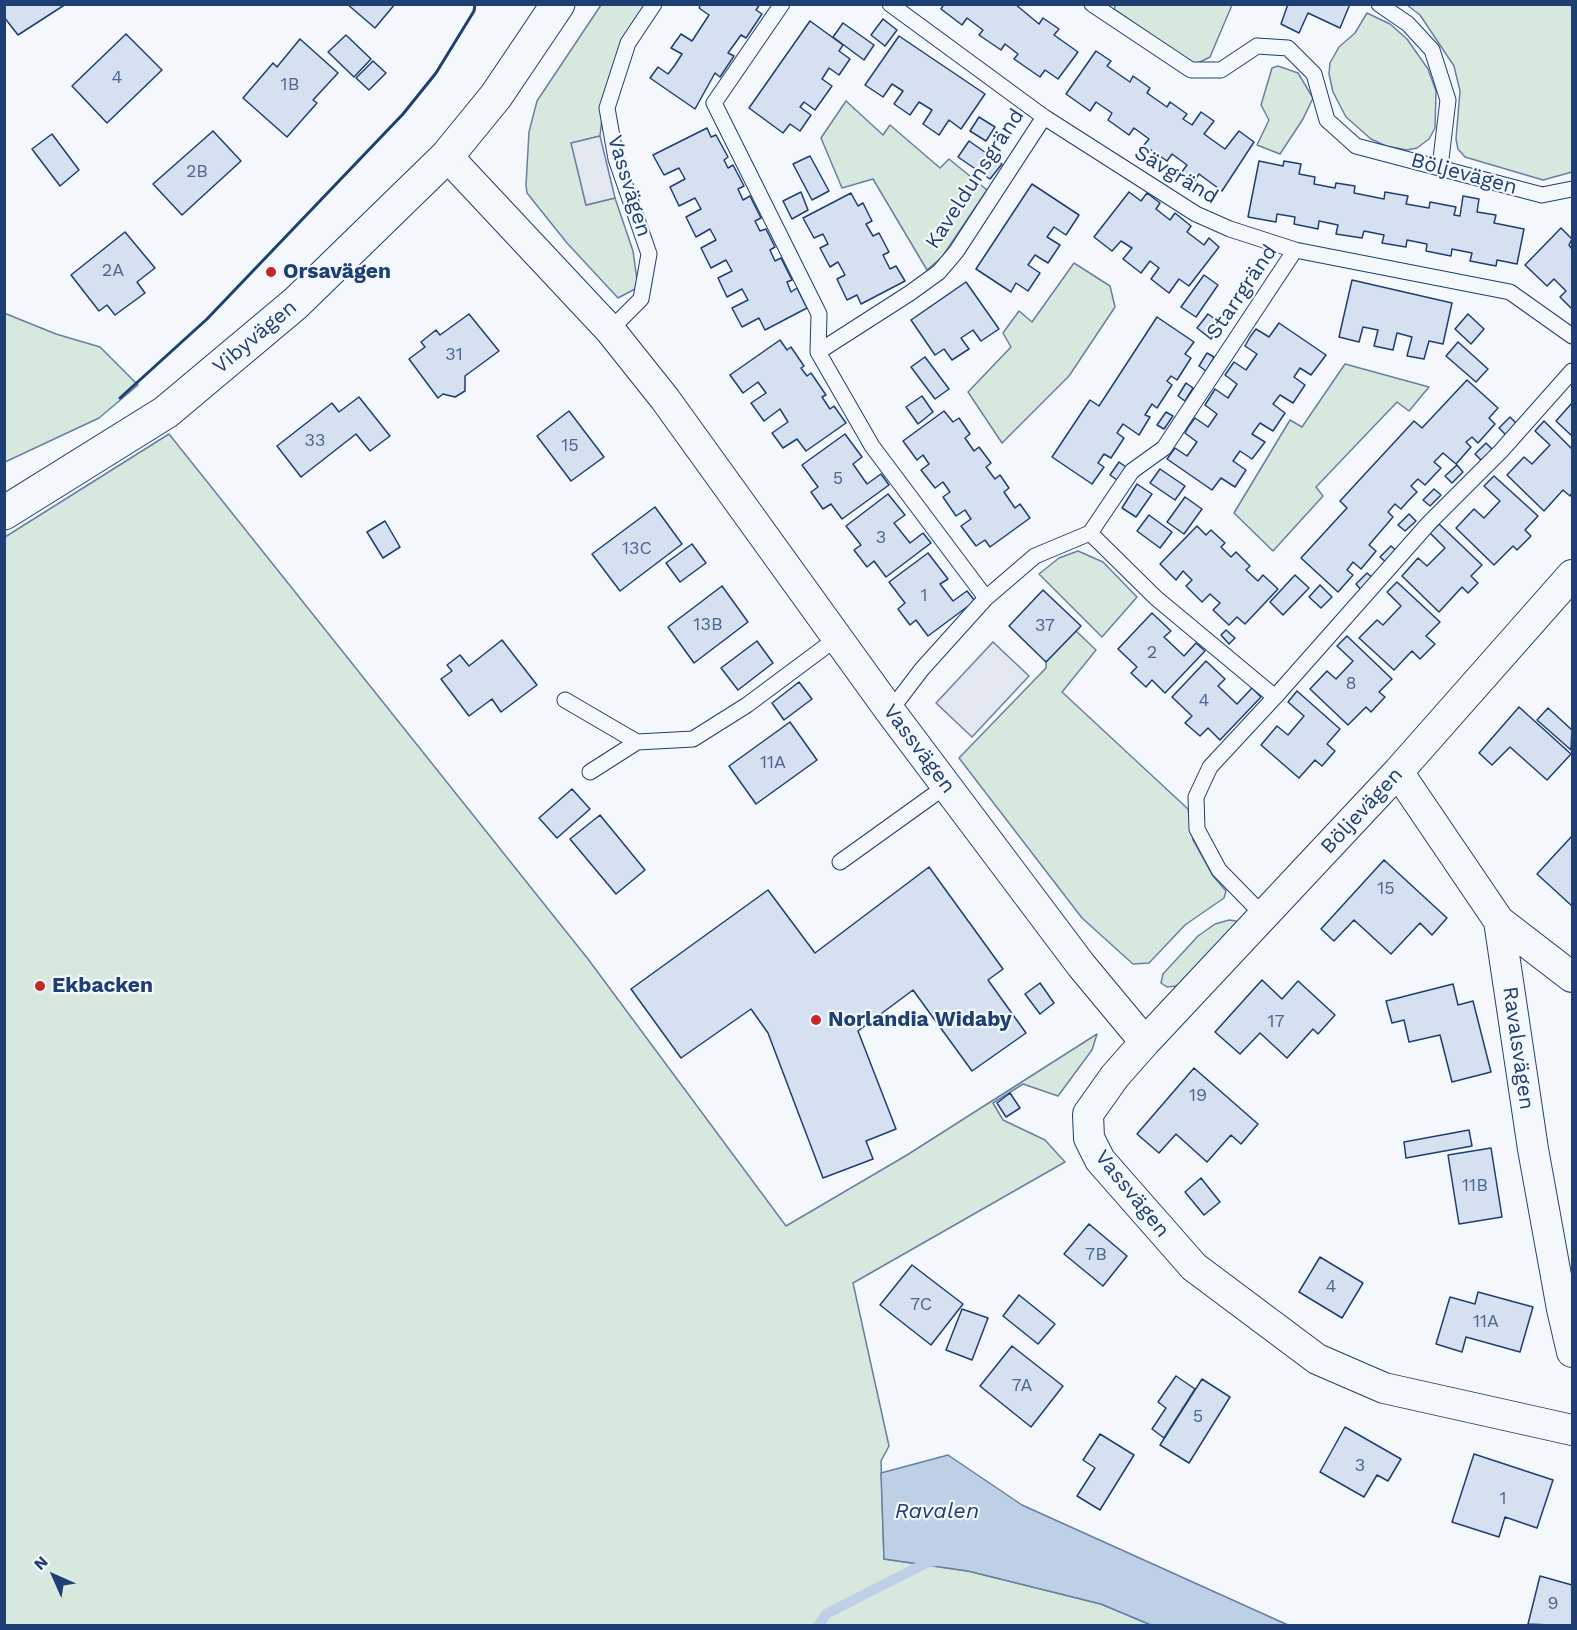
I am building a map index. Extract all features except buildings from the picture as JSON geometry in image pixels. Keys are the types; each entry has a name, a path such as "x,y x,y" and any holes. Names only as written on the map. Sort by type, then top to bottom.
{"street":[{"name":"Vibyvägen","path":"4,513 166,412 296,303 447,156 496,96 558,4"},
{"name":"Vassvägen","path":"447,156 610,330 665,399 890,711 1081,965 1145,1042 1115,1076 1088,1114 1089,1138 1100,1160 1128,1196 1194,1267 1317,1359 1374,1384 1572,1430"},
{"name":"Böljevägen","path":"1145,1042 1398,772 1572,575"},
{"name":"Ravalsvägen","path":"1398,772 1499,921 1533,1149 1572,1352"},
{"path":"1499,921 1572,977"}],"lane":[{"name":"Vassvägen","path":"610,330 640,299 649,254 616,159 608,108 628,43 654,4"},
{"path":"782,4 714,103 819,314 818,352 872,446 986,598"},
{"name":"Kaveldunsgränd","path":"818,352 939,272 956,252 1044,117 890,4"},
{"name":"Böljevägen","path":"1092,4 1191,70 1221,70 1257,46 1288,48 1314,74 1327,120 1356,146 1542,195 1572,189"},
{"path":"1379,4 1408,24 1432,50 1448,100 1440,167"},
{"name":"Sävgränd","path":"1044,117 1196,214 1230,230 1295,250"},
{"name":"Starrgränd","path":"1090,533 1132,471 1164,448 1295,250 1510,292 1572,336"},
{"path":"1264,916 1219,870 1197,829 1196,797 1210,766 1275,697 1429,523 1501,451 1572,371"},
{"path":"890,711 922,669 986,598 1035,556 1090,533 1156,598 1275,697"},
{"path":"590,772 637,742 693,739 747,705 837,638"},
{"path":"565,700 637,742"},
{"path":"840,862 946,786"}],"shaded area":[{"path":"1116,4 1232,5 1210,57 1194,65 1114,9"},
{"path":"601,5 647,5 605,91 600,136 572,143 586,205 615,198 633,251 637,280 635,289 618,298 567,243 527,193 526,185 529,132 537,101"},
{"path":"1407,5 1572,5 1572,172 1543,180 1465,157 1458,149 1456,139 1460,91 1454,66 1420,15"},
{"path":"1367,13 1390,24 1407,39 1428,69 1436,91 1435,128 1429,139 1417,148 1407,150 1386,146 1371,139 1346,117 1333,92 1329,74 1330,63 1339,47 1355,33"},
{"path":"1278,66 1298,73 1313,98 1303,119 1280,154 1257,145 1269,120 1261,105 1272,68"},
{"path":"846,101 883,135 890,125 940,168 949,159 987,190 942,257 927,270 873,179 842,188 821,138"},
{"path":"600,136 615,198 586,205 571,143"},
{"path":"1074,263 1110,286 1115,307 1069,376 1002,443 968,392 1011,347 1003,333 1019,311 1032,322"},
{"path":"4,313 56,334 100,347 138,385 99,418 5,462"},
{"path":"1345,364 1429,387 1409,411 1397,402 1316,487 1323,496 1273,551 1234,513 1290,420 1302,427"},
{"path":"169,434 588,959 786,1226 907,1155 1097,1034 1092,1050 1058,1096 1023,1084 993,1103 1003,1120 1045,1140 1065,1162 853,1283 889,1446 881,1461 884,1559 968,1571 1101,1604 1151,1625 5,1626 5,537"},
{"path":"1078,551 1103,562 1137,597 1102,637 1039,574 1059,558"},
{"path":"1076,631 1096,650 1062,692 1188,809 1193,840 1213,876 1226,891 1224,898 1185,925 1149,963 1133,964 1082,918 959,758 1046,668 1046,662"},
{"path":"993,642 1029,676 972,737 936,703"},
{"path":"1229,920 1242,925 1193,976 1176,986 1167,987 1161,983 1163,974 1198,936 1215,924"}],"water":[{"name":"Ravalen","path":"948,1455 1022,1505 1288,1625 1151,1625 1101,1604 968,1571 884,1559 881,1473"}],"waterway":[{"name":"Ravalen","path":"818,1626 826,1614 928,1562 937,1561"}],"wall":[{"path":"120,398 207,319 403,114 436,73 474,11 475,4"}],"place":[{"name":"Orsavägen","path":"271,272"},
{"name":"Ekbacken","path":"40,986"},
{"name":"Norlandia Widaby","path":"816,1020"}]}
